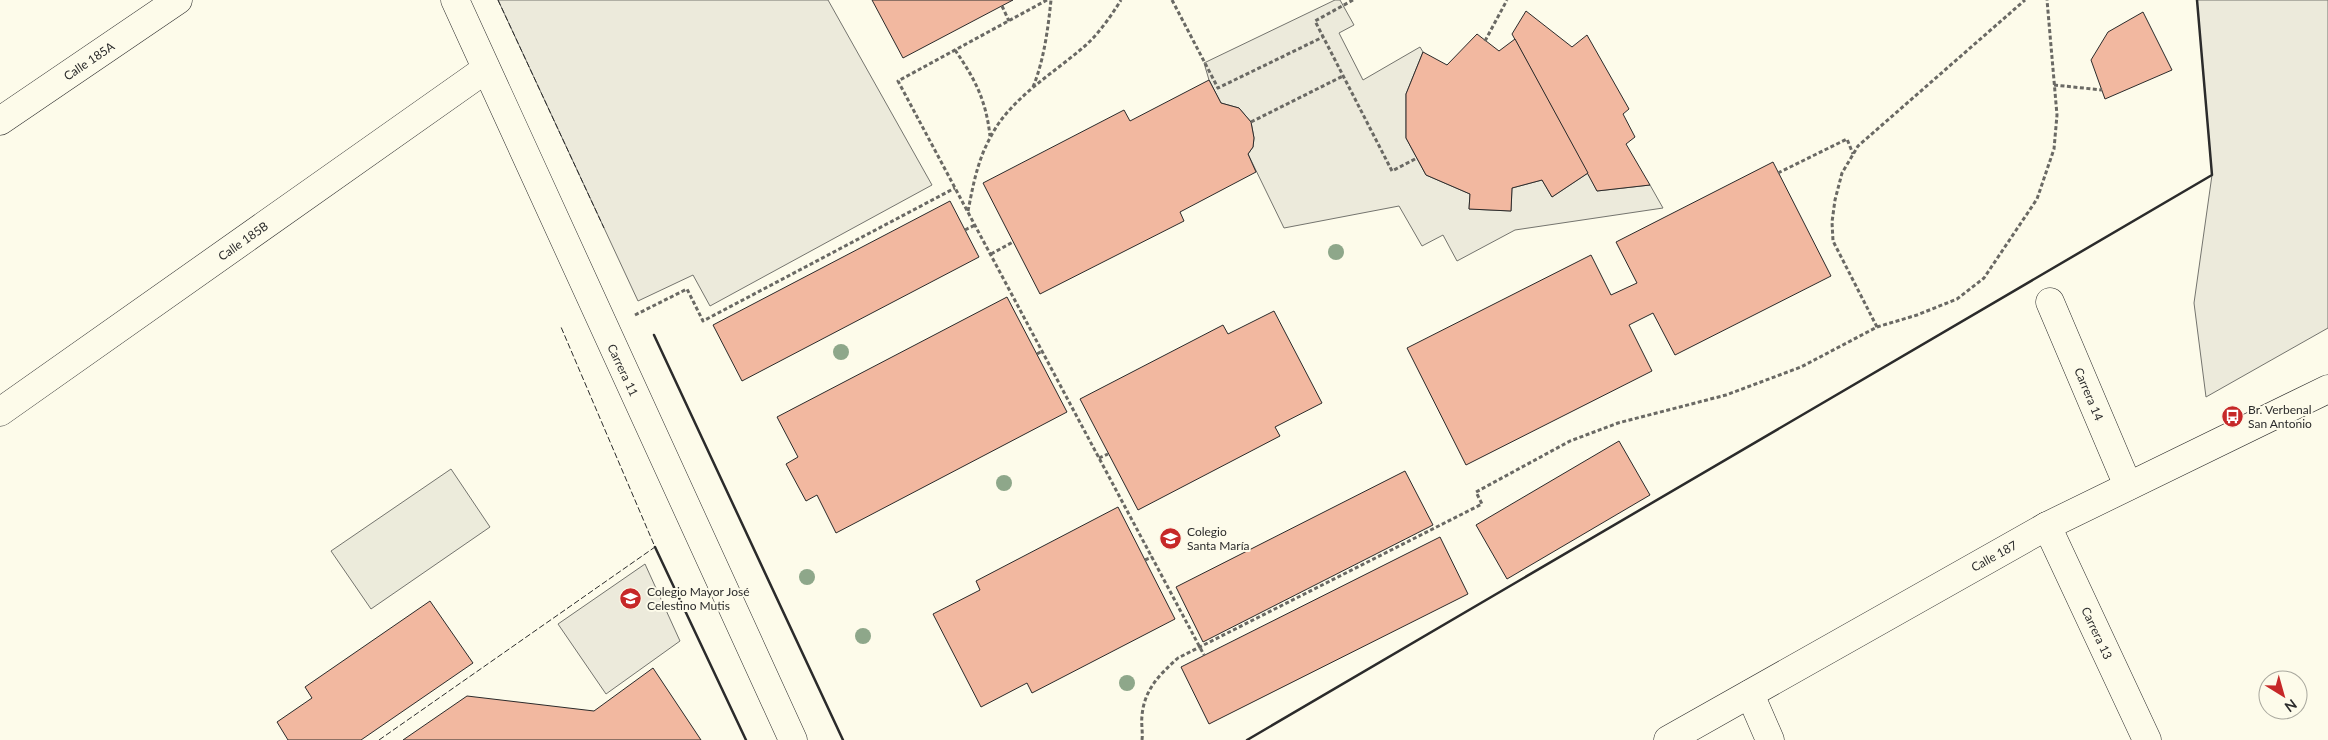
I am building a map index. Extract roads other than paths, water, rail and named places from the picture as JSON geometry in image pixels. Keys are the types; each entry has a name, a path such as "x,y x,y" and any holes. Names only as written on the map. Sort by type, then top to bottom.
{"street":[{"name":"Calle 185A","path":"0,121 178,0"},
{"name":"Carrera 11","path":"455,0 793,740"},
{"name":"Calle 185B","path":"0,412 486,70"},
{"name":"Carrera 14","path":"2050,302 2128,486"},
{"name":"Calle 187","path":"1668,740 2047,526 2328,389"},
{"name":"Carrera 13","path":"2047,526 2147,740"},
{"path":"1750,694 1770,740"}],"place":[{"name":"Br. Verbenal San Antonio","path":"2232,416"},
{"name":"Colegio Santa María","path":"1171,538"},
{"name":"Colegio Mayor José Celestino Mutis","path":"631,598"}]}
